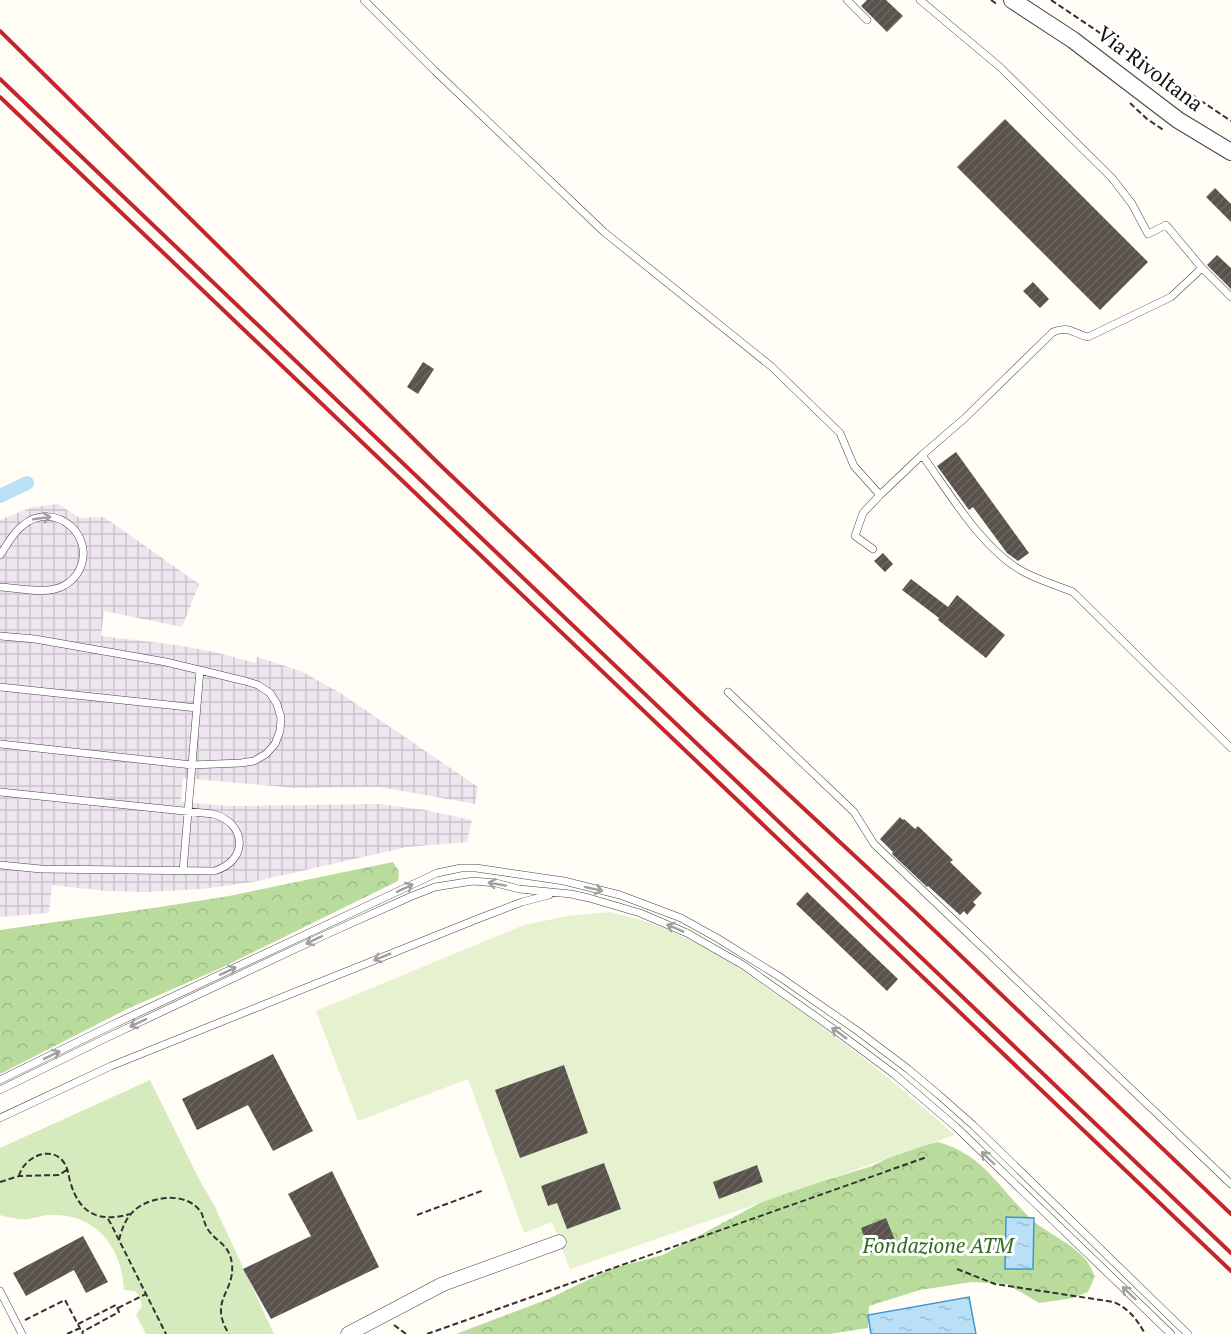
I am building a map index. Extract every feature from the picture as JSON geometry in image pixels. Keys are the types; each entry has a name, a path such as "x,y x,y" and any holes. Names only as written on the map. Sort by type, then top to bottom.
{"street":[{"name":"Via Rivoltana","path":"1012,0 1073,40 1178,120 1231,152"},
{"path":"348,1334 443,1284 559,1242"}],"lane":[{"path":"364,0 604,232 765,362 806,400 840,434 854,466 880,495"},
{"path":"847,0 867,20"},
{"path":"920,0 1000,67 1112,178 1132,204 1148,234 1167,225 1202,268 1231,297"},
{"path":"873,549 855,536 863,513 1053,332 1060,329 1071,330 1088,338 1171,297 1202,268"},
{"path":"922,455 975,528 1004,558 1020,570 1073,592 1231,748"},
{"path":"0,555 21,526 39,517 50,517 69,524 76,531 83,548 81,567 68,584 56,589 44,590 0,587"},
{"path":"0,636 35,639 166,662 258,685 270,693 277,704 281,718 280,731 271,749 254,761 240,763 192,765 0,744"},
{"path":"183,871 200,670"},
{"path":"0,687 197,708"},
{"path":"728,692 854,812 874,844 1231,1184"},
{"path":"0,792 222,816 231,822 239,838 239,847 231,863 223,869 214,871 41,869 0,865"},
{"path":"0,1080 133,1015 437,873 461,868 476,868 564,881 620,895 681,918 780,977 859,1032 908,1069 973,1125 1188,1334"},
{"path":"0,1090 325,935 435,887 473,881 496,883 519,889 571,894 615,904 662,922 715,948 784,993 885,1067 939,1113 1171,1334"},
{"path":"0,1118 111,1066 480,918 522,902 555,893"},
{"path":"0,1291 22,1334"}],"path":[{"path":"1051,0 1231,121"},
{"path":"19,1176 25,1164 43,1154 52,1154 60,1159 68,1169 80,1204 96,1215 107,1218 130,1214"},
{"path":"427,1334 927,1157"},
{"path":"0,1182 19,1176 59,1174 68,1169"},
{"path":"417,1215 484,1190"},
{"path":"119,1240 130,1214 141,1205 154,1199 167,1197 188,1201 196,1207 208,1230 224,1244 232,1264 232,1275 222,1297 221,1307 222,1317 229,1334"},
{"path":"107,1218 166,1334"},
{"path":"957,1269 995,1284 1114,1302 1126,1308 1136,1318 1145,1334"},
{"path":"118,1308 146,1294"},
{"path":"18,1324 65,1300 82,1333 119,1312 118,1308"},
{"path":"67,1334 116,1305 118,1308"}],"shaded area":[{"path":"58,504 80,518 104,517 199,584 182,627 104,611 101,636 177,645 256,663 257,657 301,671 342,694 478,787 475,804 380,787 295,788 183,778 181,802 229,806 379,804 425,810 472,820 467,842 407,847 253,882 202,889 145,892 106,891 52,885 49,913 0,917 0,520 33,507"}],"green space":[{"path":"393,862 399,871 398,881 221,968 127,1009 0,1074 0,930 229,896"},
{"path":"610,912 641,920 684,937 745,972 842,1042 955,1135 570,1269 552,1222 524,1233 468,1079 358,1121 316,1011 524,925 568,916"},
{"path":"150,1080 214,1205 274,1334 146,1334 136,1315 142,1306 140,1297 135,1291 124,1290 122,1275 113,1249 95,1228 71,1217 52,1215 24,1219 0,1215 0,1148"},
{"name":"Fondazione ATM","path":"938,1142 954,1148 979,1164 1030,1218 1080,1254 1095,1276 1088,1292 1073,1298 1039,1303 1007,1284 972,1282 920,1290 869,1306 868,1328 829,1334 456,1334 546,1300 613,1268 663,1255 771,1197 872,1166 904,1150"}],"water":[{"path":"1006,1217 1034,1218 1033,1269 1005,1269"},
{"path":"969,1297 976,1334 871,1334 868,1315"}],"building":[{"path":"867,0 886,0 903,16 887,32 861,6"},
{"path":"1005,119 1148,262 1100,310 957,167"},
{"path":"1215,188 1231,204 1231,222 1206,197"},
{"path":"1217,255 1231,268 1231,289 1207,265"},
{"path":"1033,282 1049,299 1040,308 1023,291"},
{"path":"423,362 434,369 418,394 407,387"},
{"path":"956,452 1029,553 1018,561 1007,553 973,507 969,510 937,466"},
{"path":"883,553 893,564 885,572 874,561"},
{"path":"911,579 948,607 957,595 1005,635 986,658 902,590"},
{"path":"900,817 915,829 918,826 953,860 950,862 982,893 973,902 976,905 967,915 964,911 960,915 927,887 892,854 893,852 880,839"},
{"path":"807,892 898,979 887,991 796,904"},
{"path":"273,1054 313,1131 273,1151 248,1105 197,1130 182,1099"},
{"path":"564,1065 588,1133 520,1158 495,1090"},
{"path":"604,1163 621,1209 567,1229 557,1203 548,1206 541,1186"},
{"path":"757,1165 763,1182 719,1199 713,1182"},
{"path":"332,1171 379,1267 271,1319 243,1269 311,1236 288,1194"},
{"path":"886,1218 896,1243 870,1253 861,1228"},
{"path":"83,1236 108,1282 86,1293 74,1270 26,1296 13,1273"}],"waterway":[{"path":"0,496 27,483"}],"railway":[{"path":"0,31 438,463 703,715 914,911 1231,1214"},
{"path":"0,79 1231,1253"},
{"path":"0,97 1231,1271"}]}
